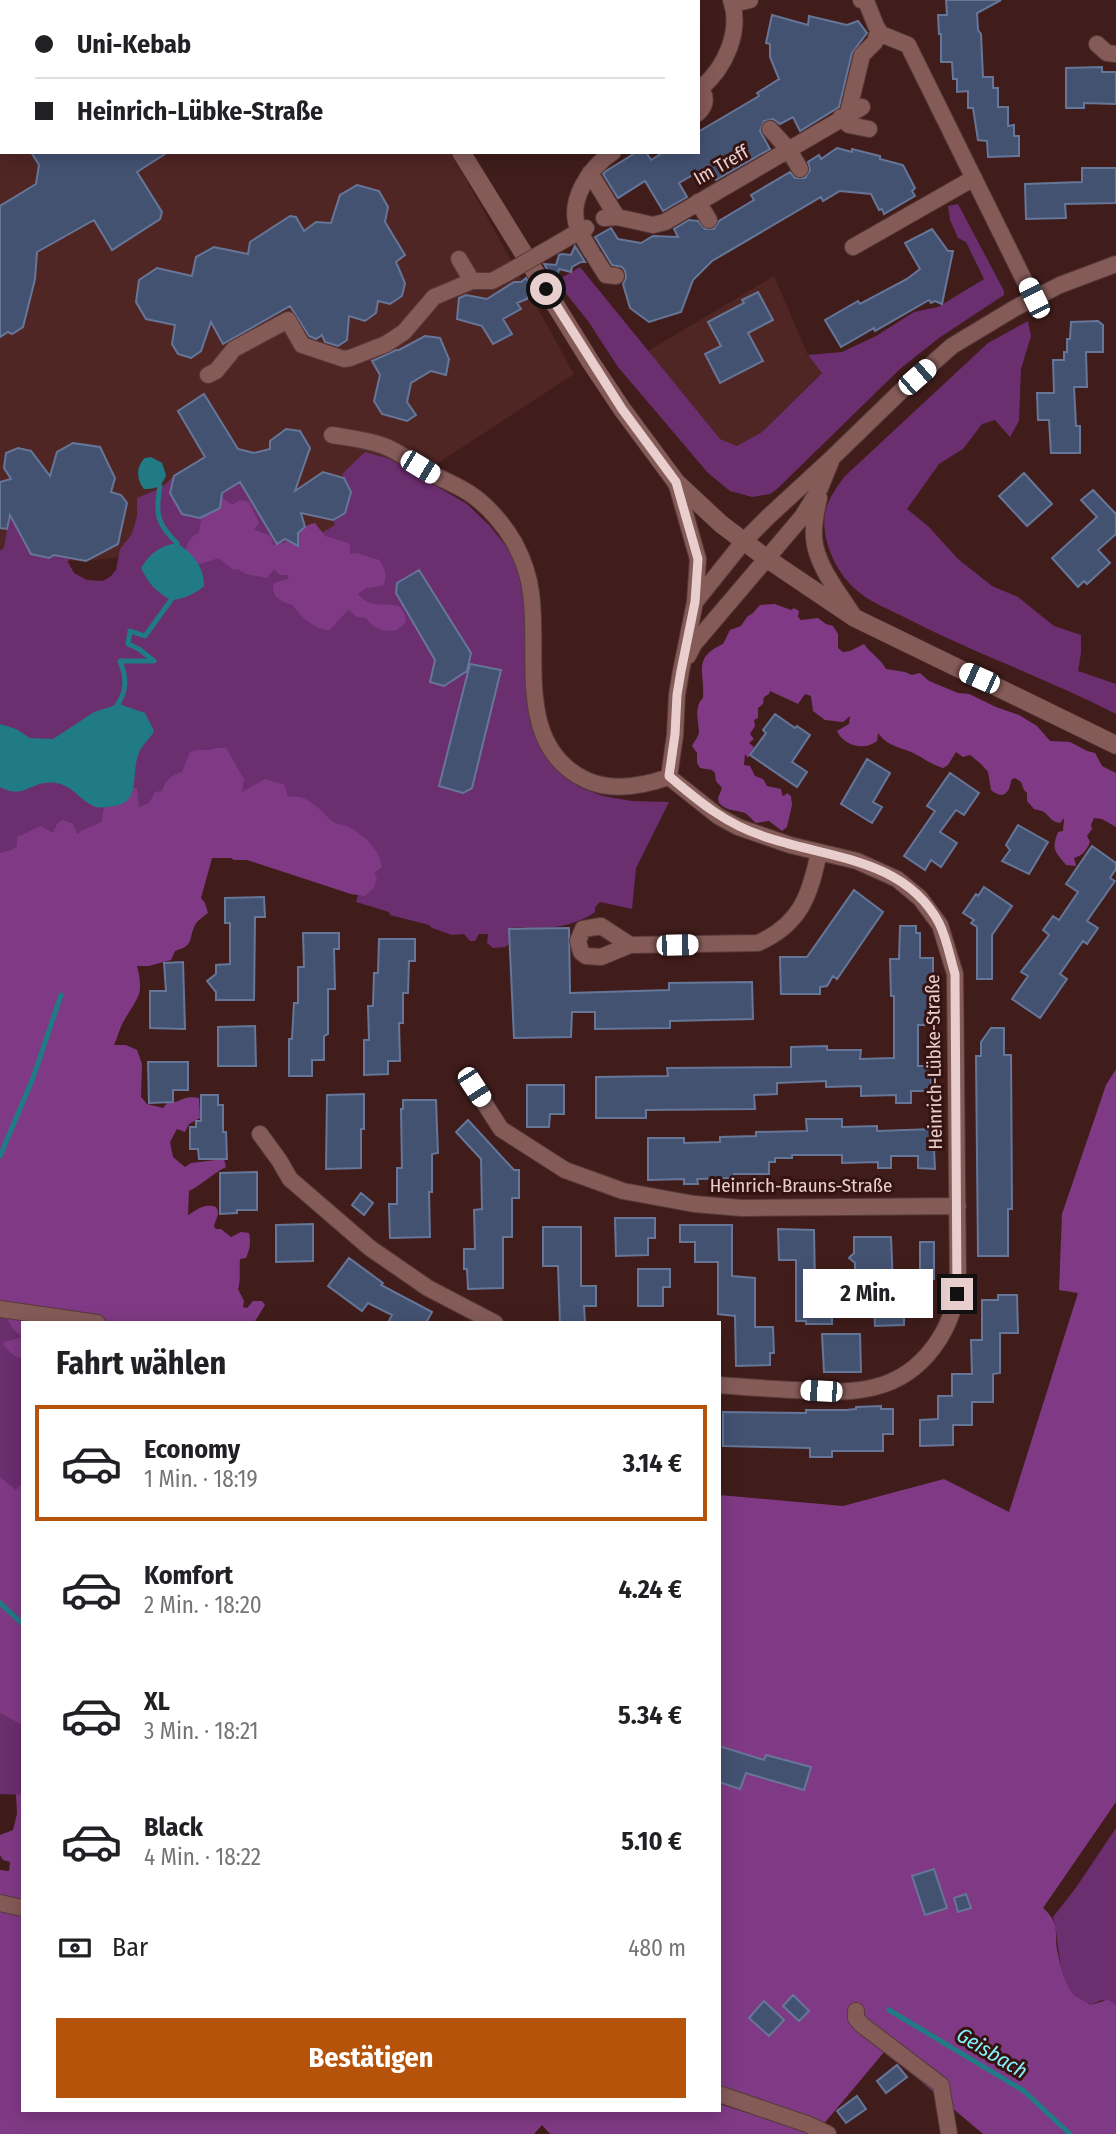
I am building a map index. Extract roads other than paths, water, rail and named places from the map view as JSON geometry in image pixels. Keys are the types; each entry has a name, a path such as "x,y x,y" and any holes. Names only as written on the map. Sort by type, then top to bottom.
{"main road":[{"path":"462,154 622,409 676,482 721,524 855,618 1116,745"}],"street":[{"path":"700,111 705,105 705,99 700,87 719,69 731,40 735,23 732,2 750,0"},
{"path":"861,0 866,1 881,34 908,45 1034,298"},
{"path":"869,129 849,125 850,112 863,67 862,55 875,42 878,31"},
{"path":"1097,44 1107,54 1116,54"},
{"name":"Im Treff","path":"590,173 610,214 653,225 665,222 850,112"},
{"path":"770,130 789,150 800,169"},
{"path":"610,154 590,173 576,206 574,221 606,275 616,276"},
{"path":"853,247 974,178"},
{"path":"698,202 709,220"},
{"path":"208,374 216,371 234,349 288,320 302,345 344,359 350,358 386,344 404,332 434,297 472,281 492,281 579,232"},
{"path":"459,259 472,281"},
{"path":"695,602 744,541 790,495 952,346 1034,298 1116,264"},
{"path":"332,435 384,446 471,494 489,510 509,536 522,562 531,590 534,690 539,724 556,756 568,769 596,784 649,784 669,776 677,695 695,602 698,559 676,482"},
{"path":"681,671 694,644 802,517 820,488 832,458"},
{"path":"820,488 814,520 814,540 830,578 855,618"},
{"name":"Heinrich-Lübke-Straße","path":"669,776 718,816 738,827 780,842 857,861 897,879 920,898 940,925 955,974 957,1294 950,1319 935,1347 911,1369 888,1383 850,1391 721,1385"},
{"path":"630,945 758,943 771,937 789,924 801,908 819,852"},
{"name":"Heinrich-Brauns-Straße","path":"474,1087 501,1129 565,1170 623,1191 694,1204 742,1208 958,1206"},
{"path":"260,1134 290,1179 361,1241 428,1288 491,1321"},
{"path":"0,1309 83,1321"},
{"path":"0,1903 21,1908"},
{"path":"856,2011 856,2018 862,2025 941,2085 949,2134"},
{"path":"721,2095 807,2124 828,2134"}],"water":[{"path":"151,457 162,463 166,475 158,486 144,489 138,473 142,461"},
{"path":"177,543 196,561 202,572 204,586 189,596 171,600 153,587 141,568 156,551"},
{"path":"119,704 145,713 154,731 139,753 132,793 123,803 96,807 67,787 56,783 40,784 16,792 0,787 0,724 16,729 30,738 53,739 94,712"}],"waterway":[{"path":"160,486 159,518 165,530 177,543 177,549"},
{"path":"116,707 125,685 120,661 154,661 128,644 130,631 145,636 171,600 172,594"},
{"path":"0,1156 33,1078 61,995"},
{"name":"Geisbach","path":"0,1603 21,1622"},
{"name":"Geisbach","path":"889,2010 1024,2091 1070,2134"}]}
